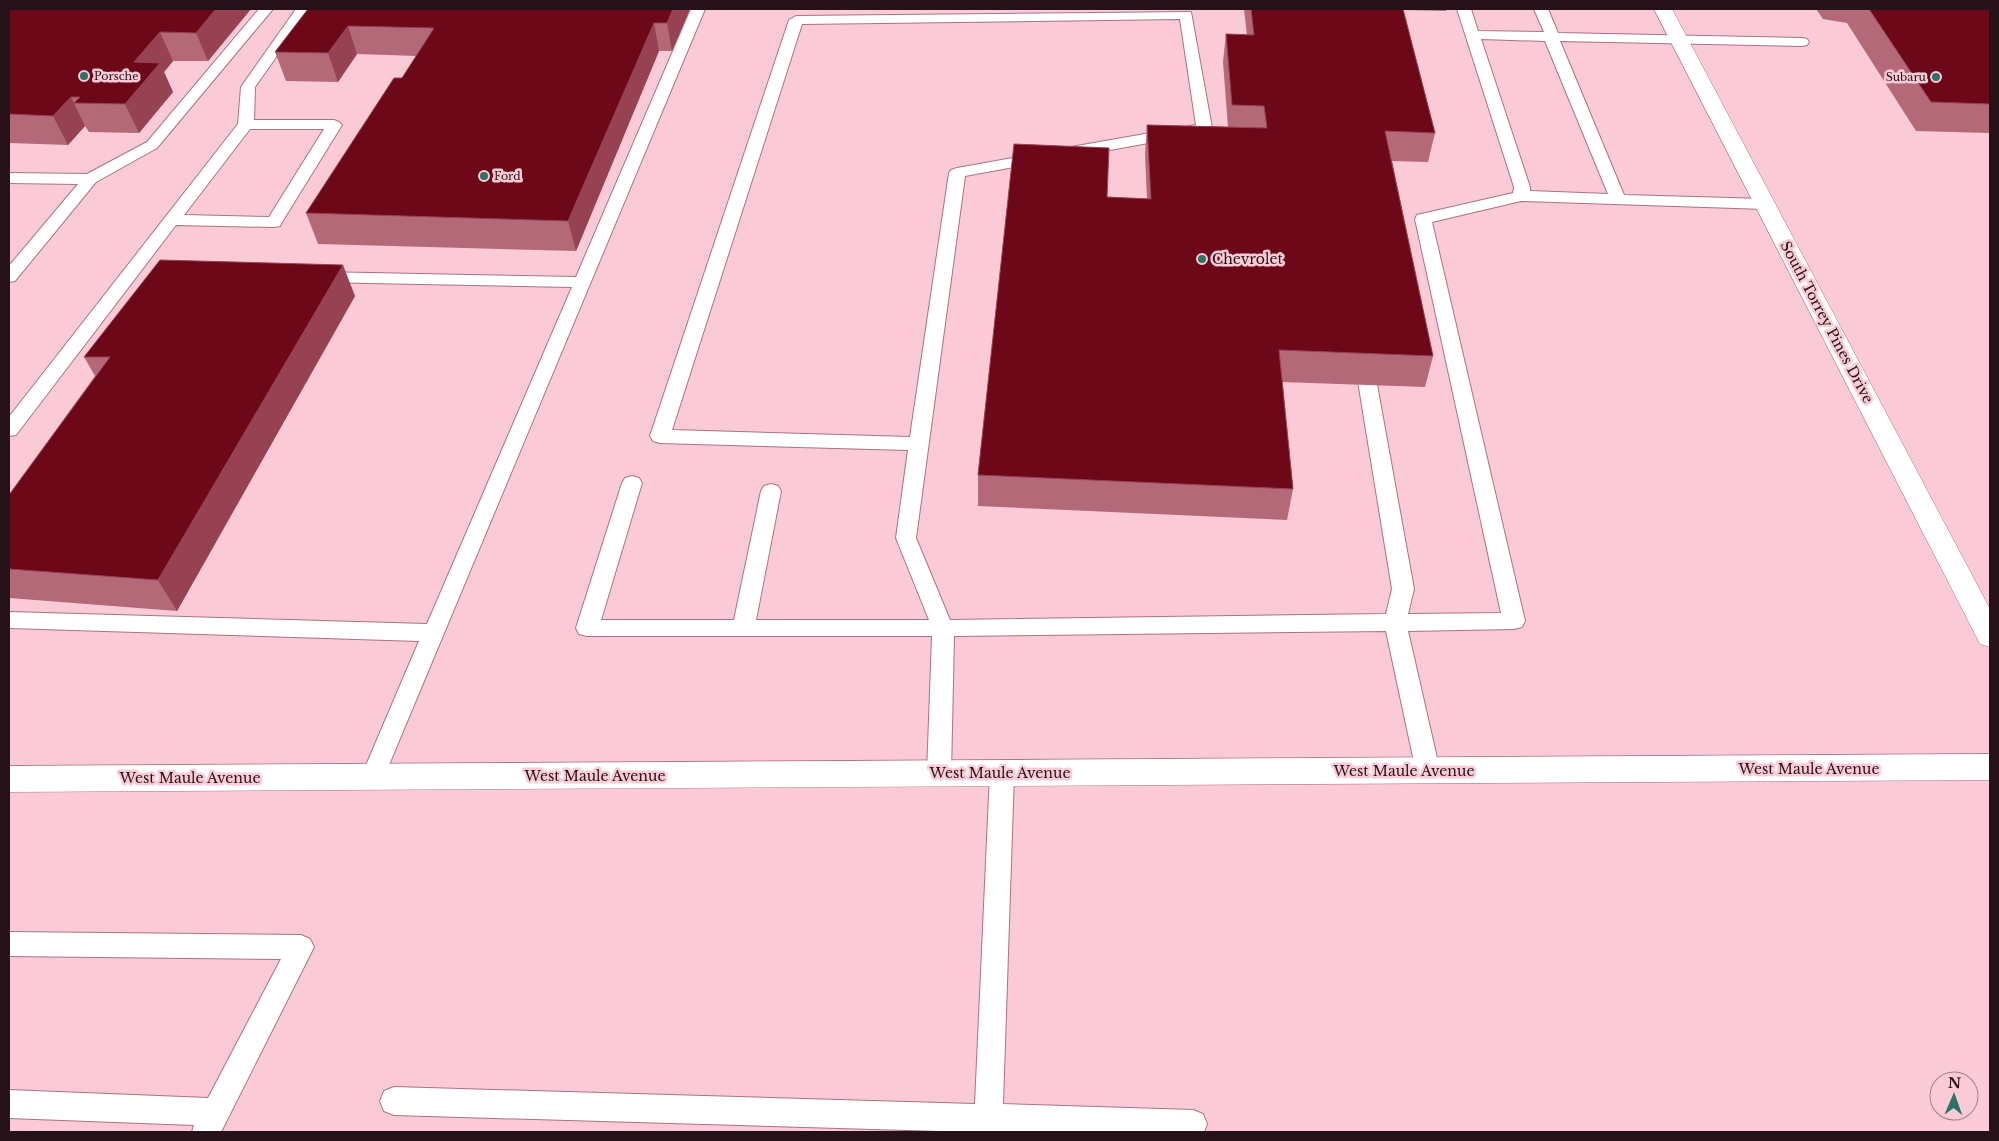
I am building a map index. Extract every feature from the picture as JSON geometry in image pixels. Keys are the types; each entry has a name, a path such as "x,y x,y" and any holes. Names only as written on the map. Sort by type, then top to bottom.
{"street":[{"name":"South Torrey Pines Drive","path":"1663,9 1990,636"},
{"name":"West Maule Avenue","path":"9,779 1990,768"}],"lane":[{"path":"9,277 90,179 152,145 266,9"},
{"path":"9,430 246,124 248,87 303,9"},
{"path":"373,777 698,9"},
{"path":"1464,9 1522,187 1521,196"},
{"path":"1541,9 1551,32 1550,37 1618,199"},
{"path":"919,444 660,436 796,20 1186,15 1204,128 956,173 919,444 906,538 943,628 939,774"},
{"path":"1472,35 1680,41 1802,42"},
{"path":"171,220 274,222 334,125 246,124"},
{"path":"9,178 90,179"},
{"path":"632,483 587,628 943,628 1514,621 1431,290 1423,218 1521,196 1765,204"},
{"path":"130,273 150,273"},
{"path":"298,276 582,282"},
{"path":"1360,340 1403,589 1395,623 1428,771"},
{"path":"743,628 771,491"},
{"path":"9,620 434,633"},
{"path":"988,1125 1002,773"},
{"path":"9,944 302,947 211,1122 9,1104"},
{"path":"394,1101 988,1125 1193,1124"}],"building":[{"name":"Porsche","path":"9,9 216,9 196,33 160,32 134,62 160,63 125,104 74,103 80,97 71,97 53,116 9,114"},
{"name":"Ford","path":"308,9 673,9 667,23 654,23 568,221 306,213 394,78 402,78 434,28 348,26 328,53 275,52"},
{"name":"Chevrolet","path":"1251,9 1403,9 1435,133 1385,131 1433,356 1279,350 1293,489 978,475 1014,144 1109,148 1107,197 1151,199 1147,125 1267,128 1264,106 1232,105 1226,34 1254,35"},
{"path":"1869,9 1990,9 1990,104 1931,102"},
{"path":"160,260 343,265 158,580 9,569 9,495 110,357 84,357"}],"place":[{"name":"Porsche","path":"84,76"},
{"name":"Subaru","path":"1936,77"},
{"name":"Ford","path":"484,176"},
{"name":"Chevrolet","path":"1202,259"}]}
